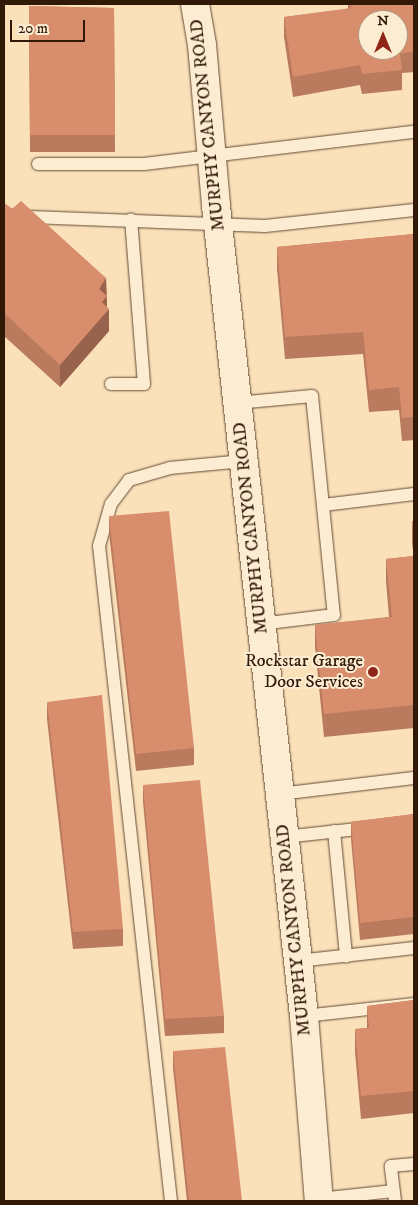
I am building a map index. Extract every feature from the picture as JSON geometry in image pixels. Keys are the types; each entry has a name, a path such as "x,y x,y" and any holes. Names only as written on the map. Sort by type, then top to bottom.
{"main road":[{"name":"MURPHY CANYON ROAD","path":"195,4 202,45 243,461 304,1016 319,1200"}],"lane":[{"path":"38,164 144,164 414,132"},
{"path":"4,216 218,222 265,226 414,210"},
{"path":"111,384 144,384 131,220"},
{"path":"237,403 312,396 334,615 261,624"},
{"path":"171,1201 99,546 111,504 129,480 170,468 243,461"},
{"path":"323,505 414,494"},
{"path":"279,794 414,778"},
{"path":"284,837 379,826"},
{"path":"334,831 346,956"},
{"path":"298,961 414,948"},
{"path":"304,1016 414,1004"},
{"path":"319,1200 395,1196 391,1166 414,1164"}],"building":[{"path":"350,4 414,4 414,52 408,52 408,10 358,10 358,60 401,60 402,70 362,74 360,65 293,77 284,17 351,8"},
{"path":"29,6 114,8 115,135 30,135"},
{"path":"21,201 106,278 99,289 107,296 102,302 109,309 60,365 4,313 4,203 12,209"},
{"path":"414,234 414,417 402,418 399,387 369,390 363,332 285,337 277,247"},
{"path":"169,511 194,748 136,754 109,516"},
{"path":"412,521 414,521 414,539"},
{"path":"414,556 414,705 324,714 315,625 392,617 386,559"},
{"path":"102,695 123,929 73,932 47,702"},
{"path":"200,780 224,1016 165,1019 143,785"},
{"path":"414,814 414,917 360,923 351,822"},
{"path":"414,1000 414,1091 361,1096 355,1029 369,1028 367,1006"},
{"path":"225,1047 242,1201 189,1201 173,1051"}],"place":[{"name":"Rockstar Garage Door Services","path":"373,672"}]}
